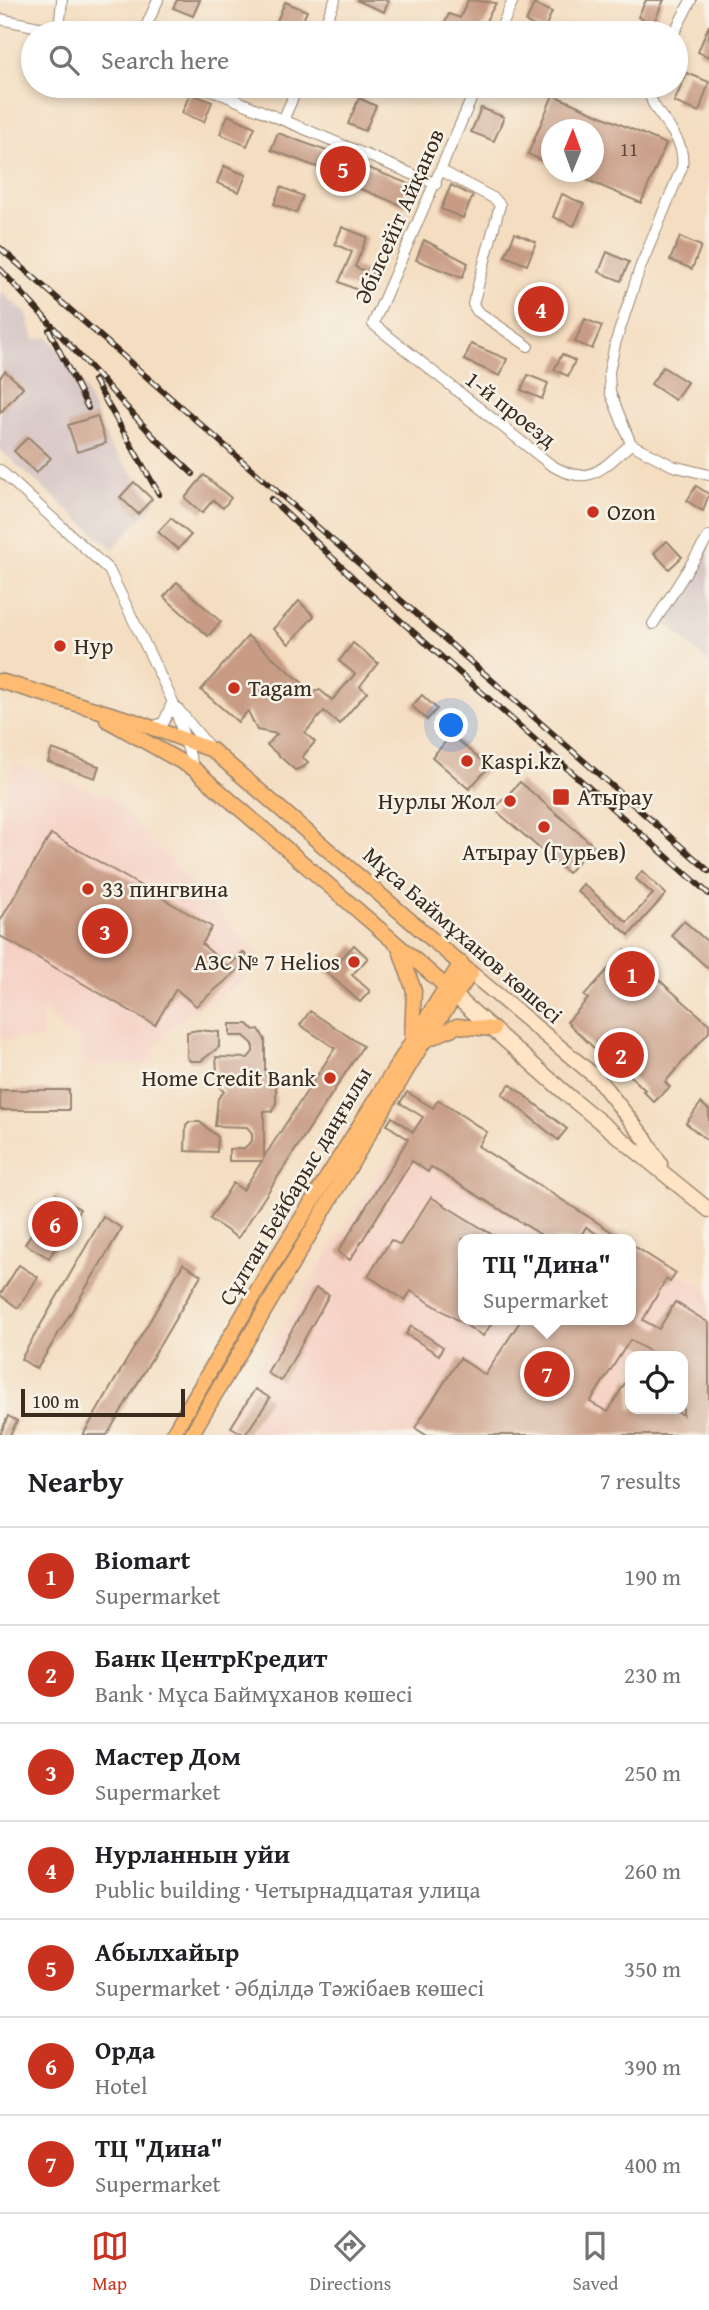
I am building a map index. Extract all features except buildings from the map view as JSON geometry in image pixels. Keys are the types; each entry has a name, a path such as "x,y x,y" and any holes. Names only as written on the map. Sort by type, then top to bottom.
{"main road":[{"path":"0,681 212,750"},
{"name":"Мұса Баймұханов көшесі","path":"87,709 194,769 572,1099 709,1210"},
{"name":"Мұса Баймұханов көшесі","path":"212,750 598,1079 646,1140 664,1171"},
{"path":"400,948 414,991 418,1040 457,1026 493,1028"},
{"name":"Сұлтан Бейбарыс даңғылы","path":"172,1435 418,1040 466,968"},
{"name":"Сұлтан Бейбарыс даңғылы","path":"191,1435 418,1040"},
{"path":"572,1099 586,1101 598,1094 598,1079"}],"street":[{"path":"62,0 63,21"},
{"path":"148,21 158,0"},
{"path":"326,21 335,0"},
{"path":"504,21 513,0"},
{"path":"680,21 691,0"},
{"path":"0,19 21,23"},
{"path":"233,98 436,184"},
{"path":"284,118 293,98"},
{"name":"Әбілсейіт Айқанов","path":"373,324 472,98"},
{"path":"651,98 680,142 684,154 682,167 640,268 609,372 616,412 631,444 673,466 709,475"},
{"path":"442,171 495,199 500,205 473,304 477,311 528,345"},
{"name":"1-й проезд","path":"373,324 551,465 568,475 595,475 631,444"},
{"path":"0,470 109,570 173,702 194,769"},
{"path":"653,624 709,536"},
{"path":"151,728 164,722 173,702"},
{"path":"173,702 212,750"}],"shaded area":[{"path":"0,291 27,314 34,340 48,337 76,370 110,446 156,502 113,549 0,450"},
{"path":"709,544 709,663 662,619"},
{"path":"13,763 110,796 260,956 244,979 172,1026 154,1049 154,1064 83,1065 79,1036 67,1035 42,1007 42,1039 0,1039 0,831"},
{"path":"424,1111 618,1234 458,1234 458,1325 636,1325 636,1245 709,1292 709,1435 215,1435 387,1160 390,1161"}],"railway":[{"path":"0,248 709,871"},
{"path":"0,269 153,436 193,474"},
{"path":"49,330 88,408"},
{"path":"94,380 159,494"},
{"path":"271,499 365,589 709,894"}],"place":[{"name":"Абылхайыр","path":"343,169"},
{"name":"Нурланнын уйи","path":"541,309"},
{"name":"Ozon","path":"593,512"},
{"name":"Нур","path":"60,646"},
{"name":"Tagam","path":"234,688"},
{"name":"Kaspi.kz","path":"467,761"},
{"name":"Атырау","path":"561,797"},
{"name":"Нурлы Жол","path":"510,801"},
{"name":"Атырау (Гурьев)","path":"544,827"},
{"name":"33 пингвина","path":"88,889"},
{"name":"Мастер Дом","path":"105,931"},
{"name":"АЗС № 7 Helios","path":"354,962"},
{"name":"Biomart","path":"632,974"},
{"name":"Банк ЦентрКредит","path":"621,1055"},
{"name":"Home Credit Bank","path":"330,1078"},
{"name":"Орда","path":"55,1224"},
{"name":"ТЦ \"Дина\"","path":"547,1374"}]}
